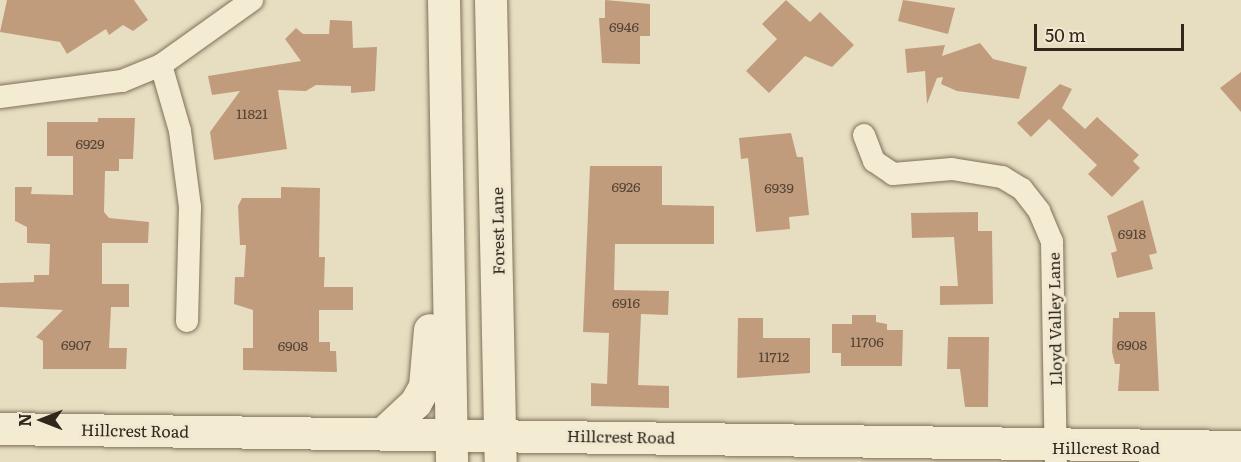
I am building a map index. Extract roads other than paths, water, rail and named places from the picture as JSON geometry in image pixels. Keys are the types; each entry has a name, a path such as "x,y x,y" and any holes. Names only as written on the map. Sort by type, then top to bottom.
{"main road":[{"path":"444,0 452,448"},
{"name":"Forest Lane","path":"491,0 501,448"},
{"path":"383,434 417,403 425,387 431,244 448,184"},
{"name":"Hillcrest Road","path":"0,429 383,434 452,448 1056,454 1241,447"}],"street":[{"path":"0,97 83,90 161,65 252,0"},
{"path":"161,65 180,131 190,207 187,321"},
{"name":"Lloyd Valley Lane","path":"864,135 874,161 893,174 952,169 1002,177 1022,189 1039,211 1052,242 1056,454"}]}
